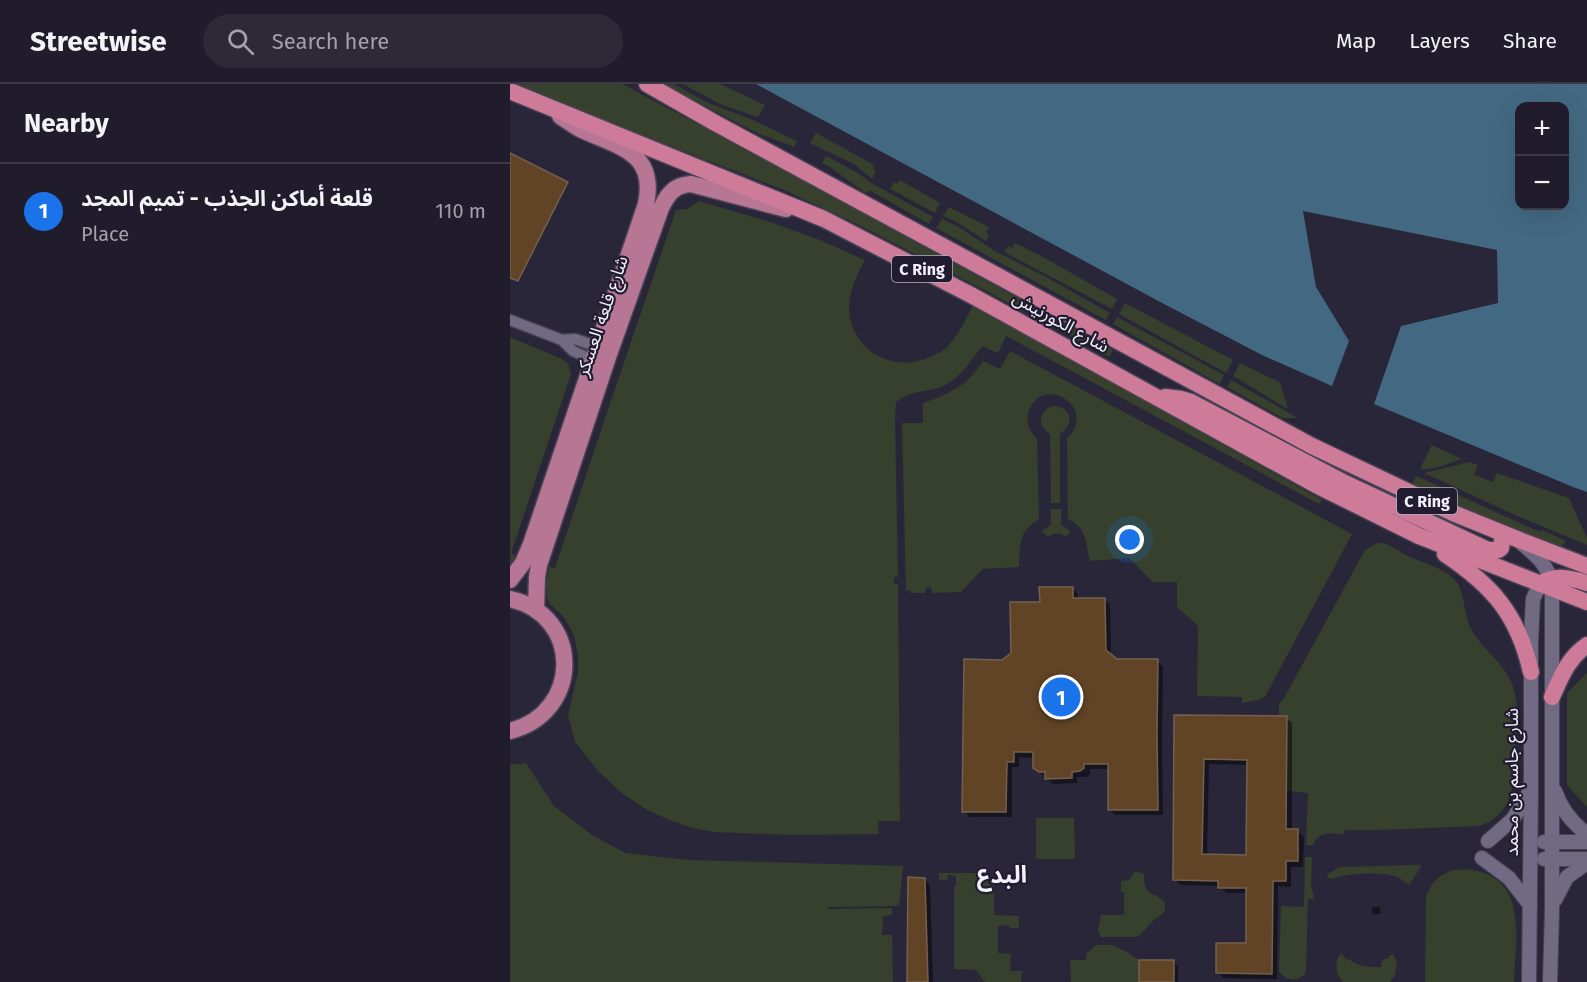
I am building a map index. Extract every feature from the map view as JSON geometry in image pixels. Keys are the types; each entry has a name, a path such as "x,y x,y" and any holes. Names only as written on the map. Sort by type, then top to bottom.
{"highway":[{"name":"شارع الكورنيش","path":"647,84 1312,446 1453,513 1587,566"},
{"name":"شارع الكورنيش","path":"510,91 824,219 971,295 1316,485 1419,536 1548,584 1587,602"},
{"path":"1155,396 1191,402 1345,483 1488,550 1498,550 1510,537"},
{"path":"1419,536 1465,568 1501,603 1512,619 1522,641 1530,672"},
{"path":"1548,584 1564,577 1587,583"},
{"path":"1552,697 1571,659 1587,645"}],"main road":[{"name":"شارع قلعة العسكر","path":"536,610 539,565 648,193 648,178 636,157 579,128 550,108"},
{"name":"شارع قلعة العسكر","path":"510,580 523,563 531,544 599,354 667,195 677,186 699,185 824,219"},
{"path":"510,599 536,610 550,623 560,641 565,660 563,680 556,698 543,715 525,726 510,731"}],"street":[{"path":"510,320 562,340 575,339 599,354"},
{"path":"1510,537 1544,564 1548,584 1553,783 1550,982"},
{"name":"شارع جاسم بن محمد","path":"1529,982 1532,603 1535,594 1548,584"},
{"path":"1553,783 1559,803 1569,818 1587,834"},
{"path":"1488,841 1513,819 1531,789"},
{"path":"1530,842 1587,842"},
{"path":"1482,858 1509,878 1530,905"},
{"path":"1530,859 1587,861"},
{"path":"1552,911 1560,888 1567,877 1587,861"}],"green space":[{"path":"514,84 622,84 854,207 1113,350 1109,357 855,223 784,190"},
{"path":"663,84 674,84 706,102 753,120 797,141 794,147 759,134"},
{"path":"683,84 720,84 765,105 758,117 722,105"},
{"path":"816,133 874,165 873,169 876,172 872,179 854,164 810,143"},
{"path":"826,156 933,217 929,224 869,190 867,193 863,191 822,163"},
{"path":"900,180 940,203 935,213 890,189 894,182 897,184"},
{"path":"699,201 773,223 865,260 850,295 851,322 856,335 864,345 885,359 911,362 941,352 956,336 973,305 1322,500 1319,504 1006,336 998,353 982,346 964,370 947,384 912,394 896,402 898,577 894,577 894,584 898,584 900,821 878,821 879,834 794,835 714,832 693,828 647,810 622,793 598,771 575,742 568,715 578,672 578,655 574,635 564,617 550,604 546,585 549,567 555,568 676,210 687,209"},
{"path":"949,207 989,227 986,241 943,216"},
{"path":"942,219 995,251 1110,313 1106,320 936,228"},
{"path":"1015,243 1117,299 1112,309 1004,252 1008,246 1012,248"},
{"path":"1125,303 1233,360 1226,373 1119,314"},
{"path":"1117,317 1224,375 1220,384 1113,324"},
{"path":"510,337 562,359 568,364 571,374 511,553 516,557 510,566"},
{"path":"1010,351 1352,534 1266,695 1261,699 1242,703 1242,697 1197,696 1198,629 1197,625 1177,607 1177,582 1153,582 1129,558 1090,561 1082,532 1068,519 1067,438 1075,426 1076,415 1072,405 1064,398 1043,395 1034,401 1028,414 1030,428 1037,439 1039,519 1024,534 1020,546 1019,567 983,569 961,592 932,593 931,587 926,588 925,593 906,591 902,423 923,423 923,403 957,388 971,377 983,361 1000,369"},
{"path":"1240,363 1279,382 1288,409 1233,376"},
{"path":"1231,380 1298,418 1283,418 1227,387"},
{"path":"1053,406 1064,409 1068,412 1069,417 1068,426 1060,434 1060,503 1051,503 1050,434 1041,423 1044,411"},
{"path":"1432,445 1462,459 1436,468 1420,469"},
{"path":"1469,462 1478,465 1474,475 1493,482 1497,473 1569,498 1587,538 1587,545 1424,473"},
{"path":"1416,476 1540,532 1542,530 1566,541 1561,547 1557,546 1476,514 1412,484"},
{"path":"1051,509 1061,509 1061,525 1071,531 1066,537 1052,534 1048,537 1041,531 1051,525"},
{"path":"1377,543 1389,545 1439,569 1455,580 1460,589 1470,627 1507,674 1517,703 1511,792 1508,801 1498,815 1479,826 1345,830 1344,834 1322,835 1315,840 1313,845 1306,845 1308,793 1287,791 1287,716 1279,715 1279,704 1365,550"},
{"path":"1587,673 1587,807 1567,785 1567,693"},
{"path":"526,763 554,806 592,835 625,853 688,860 903,866 899,905 828,907 828,909 892,908 892,915 883,916 882,935 892,935 893,982 510,982 510,765"},
{"path":"1036,818 1074,818 1075,859 1036,859"},
{"path":"1305,857 1312,857 1311,884 1314,899 1308,899 1306,972 1300,978 1289,979 1279,971 1281,906 1304,907"},
{"path":"1420,865 1421,867 1409,885 1397,877 1373,873 1331,879 1327,877 1340,867"},
{"path":"1454,870 1473,870 1491,876 1503,886 1511,899 1516,931 1514,982 1425,982 1426,897 1436,880"},
{"path":"1135,871 1144,874 1145,886 1149,892 1164,901 1164,912 1137,937 1101,937 1098,931 1101,915 1124,915 1124,892 1121,892 1121,881 1129,880"},
{"path":"939,873 988,873 988,884 994,885 994,915 1019,916 1019,928 1010,928 1009,925 998,926 998,953 1011,954 1010,971 1022,971 1021,982 985,982 976,970 954,969 956,876 948,875 947,880 939,880"},
{"path":"1096,945 1112,945 1139,960 1139,982 1071,982 1070,960 1086,960 1086,954"},
{"path":"1341,953 1347,960 1356,964 1377,967 1381,967 1382,960 1393,954 1397,959 1395,975 1390,982 1343,982 1336,968"}],"water":[{"path":"756,84 1587,84 1587,492 1374,404 1401,326 1498,303 1497,250 1303,211 1316,287 1349,341 1332,386 1262,355"}],"building":[{"path":"510,153 568,182 518,281 510,278"},
{"path":"1039,587 1073,587 1073,598 1105,598 1106,650 1117,659 1158,659 1158,810 1108,810 1108,764 1084,764 1084,768 1080,771 1072,772 1072,778 1045,779 1045,772 1039,772 1033,768 1033,752 1014,752 1014,762 1007,762 1006,812 962,812 964,659 1002,660 1011,653 1010,602 1040,602"},
{"path":"1174,715 1287,716 1286,829 1298,829 1298,861 1286,861 1286,881 1273,881 1272,974 1216,973 1216,943 1246,943 1246,888 1218,888 1218,881 1173,880","holes":["1204,759 1247,760 1246,855 1202,854"]},
{"path":"908,877 925,878 928,982 907,982"},
{"path":"1139,960 1174,960 1174,982 1139,982"}],"place":[{"name":"قلعة أماكن الجذب - تميم المجد","path":"1061,697"}],"district":[{"name":"البدع","path":"1002,875"}]}
